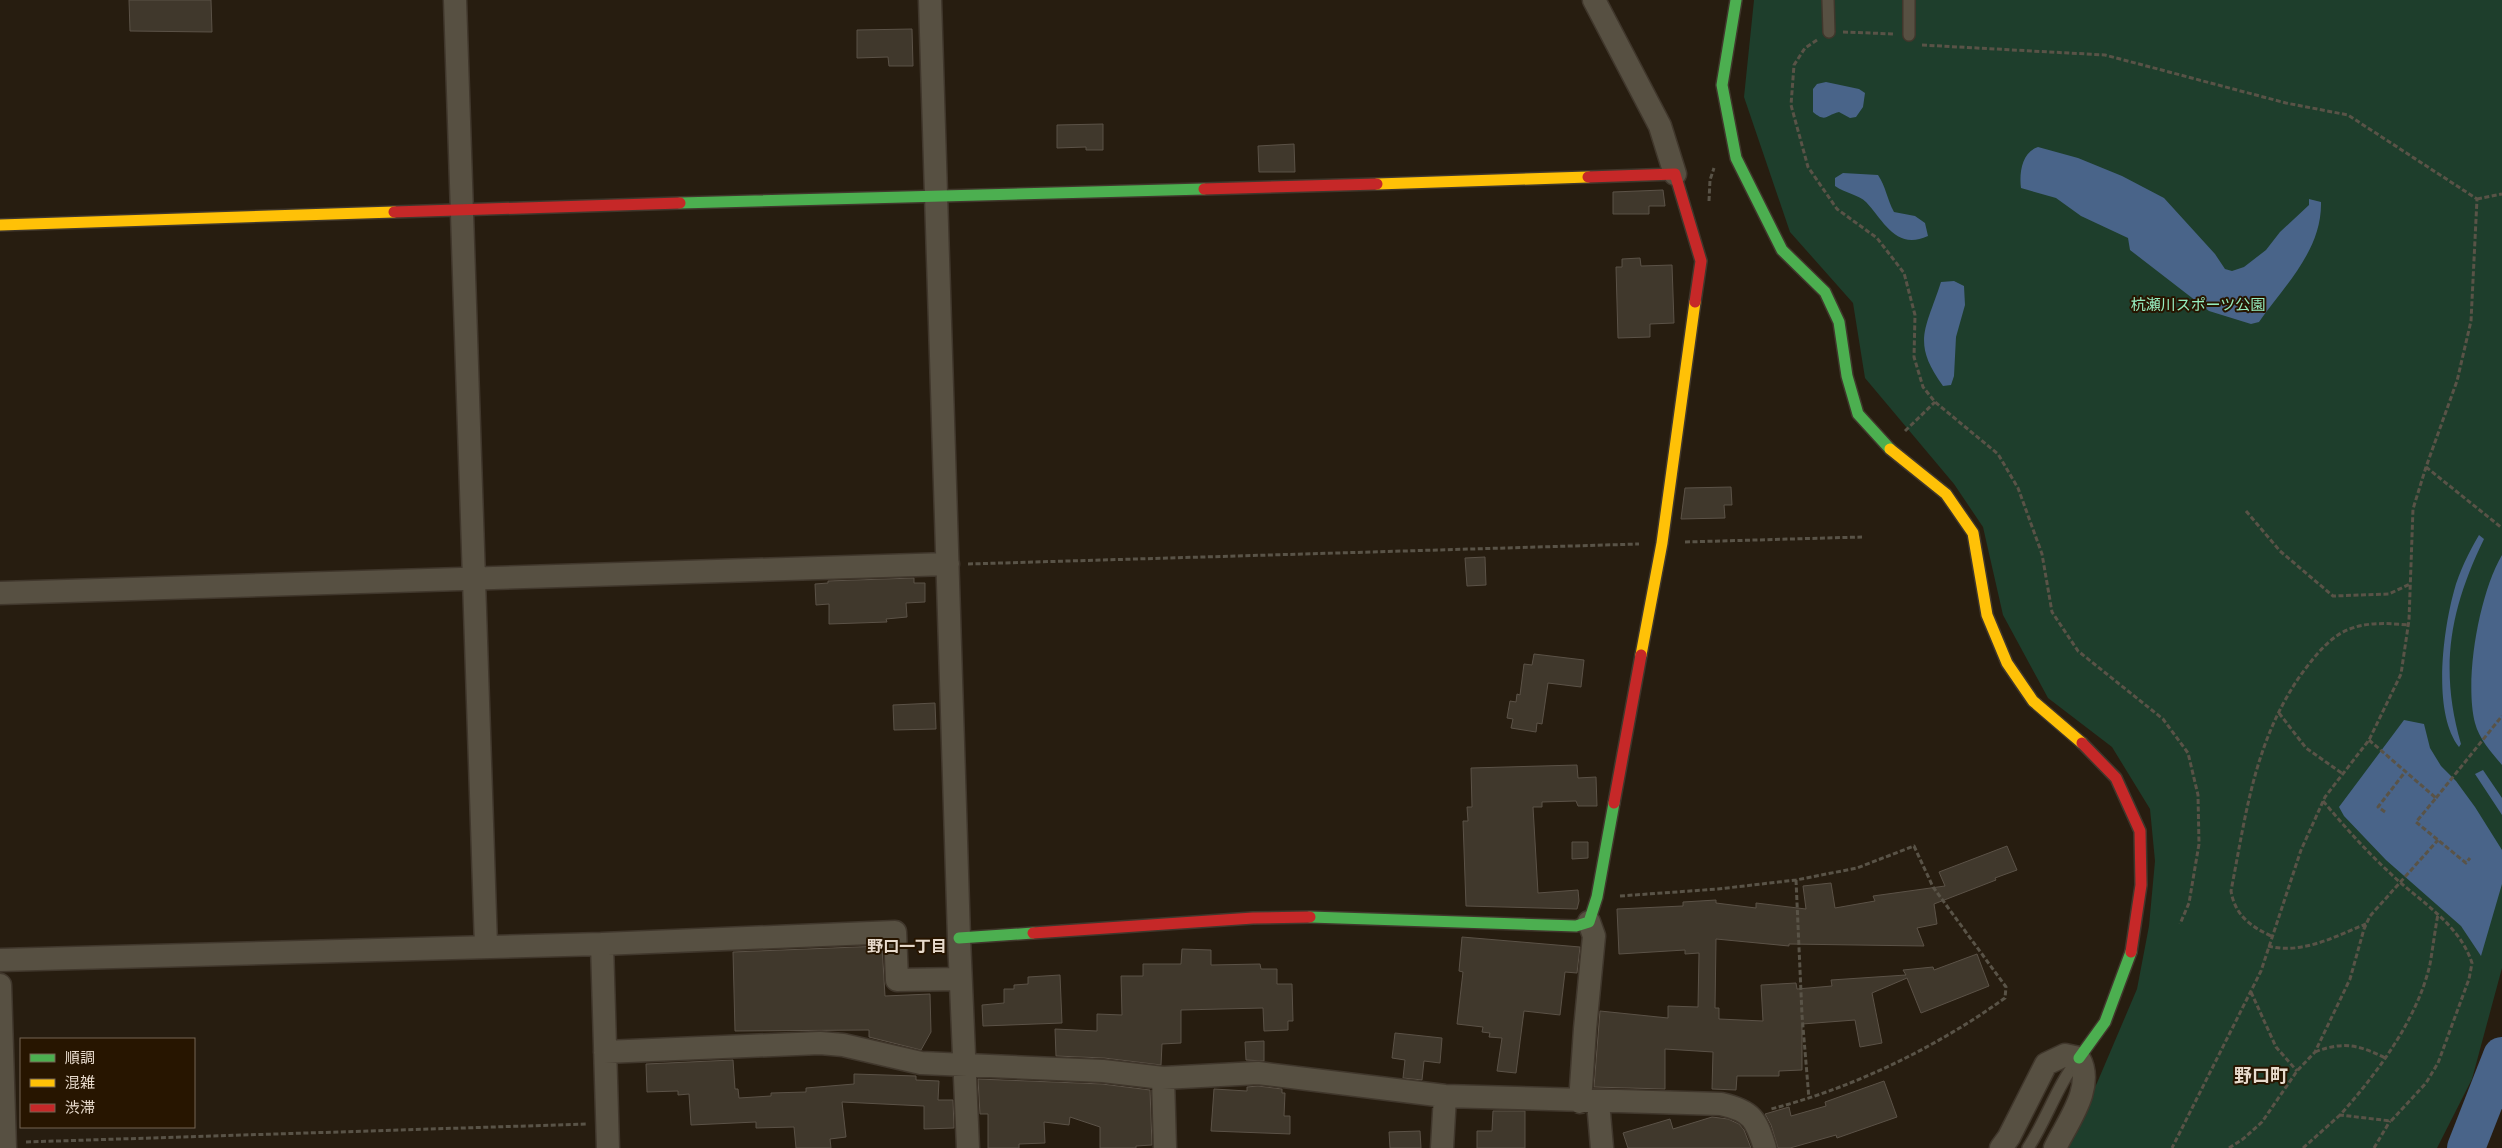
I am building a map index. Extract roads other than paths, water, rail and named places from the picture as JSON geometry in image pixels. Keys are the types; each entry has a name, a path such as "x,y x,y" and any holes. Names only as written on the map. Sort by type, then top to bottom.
{"street":[{"path":"455,0 464,211 473,578 486,946"},
{"path":"930,0 960,979 966,1065 968,1148"},
{"path":"1594,0 1660,126 1701,261 1662,543 1597,897 1589,922 1594,936 1585,1029 1589,1102 1602,1148"},
{"path":"1736,0 1722,85 1736,158 1782,250 1825,292 1839,322 1847,376 1858,414 1888,448 1946,494 1973,533 1987,615 2007,663 2033,701 2080,741 2116,778 2140,831 2141,885 2130,957 2105,1022 2080,1058"},
{"path":"0,226 935,195 1305,187 1675,174"},
{"path":"0,593 948,564"},
{"path":"959,938 1252,918 1332,917 1576,926 1589,922"},
{"path":"0,960 602,944 895,932 897,980 960,979"},
{"path":"602,944 608,1148"},
{"path":"0,985 5,1145"},
{"path":"605,1052 820,1043 844,1045 922,1063 1102,1071 1163,1078 1258,1073 1445,1096 1589,1102 1721,1104 1738,1108 1750,1115 1758,1127 1765,1148"},
{"path":"2001,1148 2010,1137 2046,1064 2065,1055 2080,1058"},
{"path":"2055,1148 2085,1086 2085,1069 2080,1058"},
{"path":"1163,1078 1165,1148"},
{"path":"1442,1148 1445,1096"}],"lane":[{"path":"1828,0 1829,32"},
{"path":"1909,0 1909,35"},
{"path":"2028,1148 2037,1135 2065,1076 2080,1058"}],"water":[{"path":"1826,82 1859,89 1865,93 1863,107 1856,117 1850,118 1839,112 1824,118 1813,112 1813,89 1817,84"},
{"path":"2038,147 2078,158 2122,176 2164,198 2215,254 2225,269 2232,271 2244,267 2266,250 2280,232 2309,205 2309,199 2321,202 2320,219 2309,251 2300,266 2259,322 2251,324 2209,311 2130,250 2128,238 2081,216 2056,198 2021,188 2021,170 2025,158 2028,153"},
{"path":"1843,173 1878,175 1894,212 1915,216 1925,223 1928,236 1917,240 1907,240 1892,232 1866,202 1835,186 1835,178"},
{"path":"1954,281 1964,286 1965,305 1956,337 1954,376 1951,385 1943,386 1927,358 1924,335 1941,282"},
{"path":"2479,535 2484,539 2463,590 2452,639 2450,664 2451,690 2454,716 2461,744 2459,747 2451,732 2445,714 2442,671 2446,627 2456,584"},
{"path":"2502,555 2502,765 2486,746 2477,729 2472,705 2471,684 2480,614 2494,572"},
{"path":"2404,720 2424,724 2430,748 2441,766 2456,781 2475,807 2502,850 2502,884 2481,956 2461,926 2386,860 2344,816 2339,807"},
{"path":"2483,770 2502,798 2502,815 2475,774"}],"waterway":[{"path":"2466,1148 2502,1056"}],"district":[{"name":"野口一丁目","path":"907,946"},
{"name":"野口町","path":"2261,1075"}],"park label":[{"name":"杭瀬川スポーツ公園","path":"2198,304"}]}
